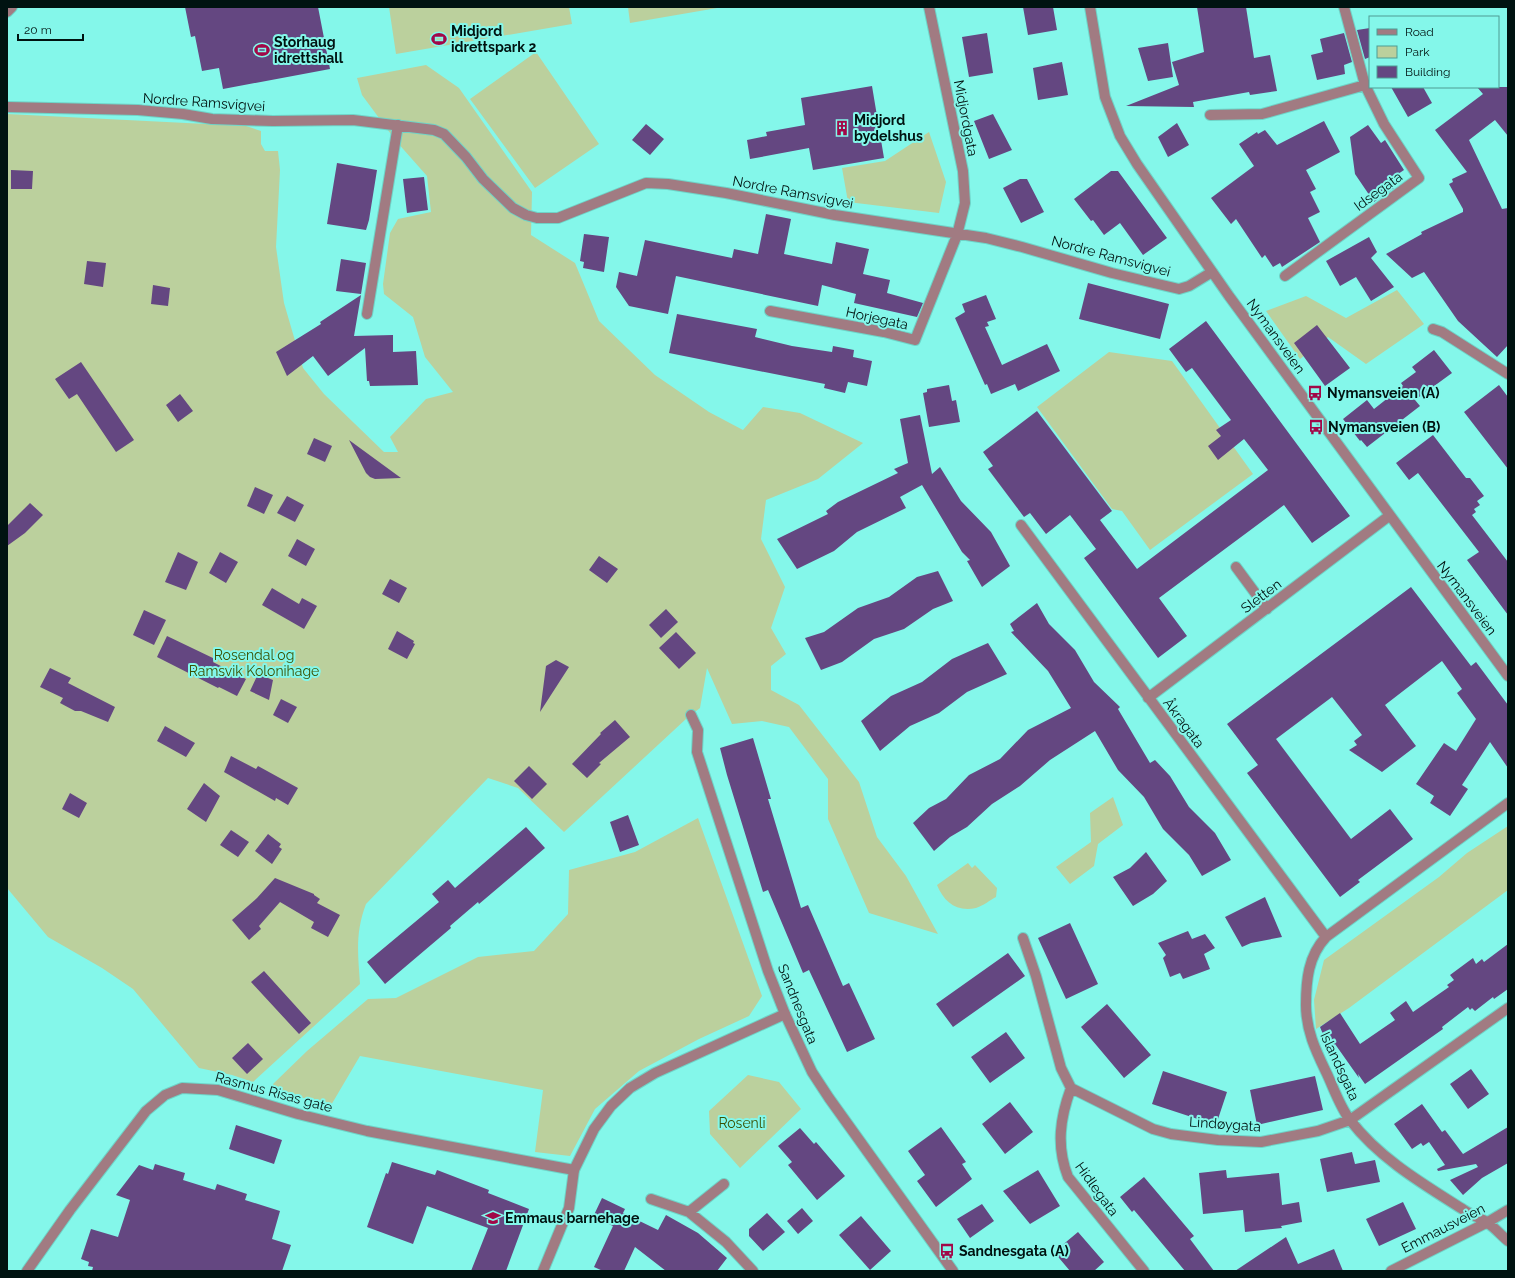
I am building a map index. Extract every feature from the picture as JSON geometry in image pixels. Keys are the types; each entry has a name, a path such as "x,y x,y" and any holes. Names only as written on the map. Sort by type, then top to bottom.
{"street":[{"path":"7,12 12,7"},
{"name":"Midjordgata","path":"929,7 965,190 965,203 957,235"},
{"name":"Nymansveien","path":"1090,7 1105,97 1120,136 1158,195 1212,272 1389,516 1508,676"},
{"name":"Idsegata","path":"1285,276 1420,178 1384,124 1365,85 1344,7"},
{"path":"1210,115 1262,114 1365,85"},
{"name":"Nordre Ramsvigvei","path":"7,107 138,110 183,114 212,119 272,121 353,120 434,130 444,134 466,157 483,179 513,208 526,215 537,218 558,218 646,183 688,187 726,193 835,215 957,235 986,238 1112,273 1179,289 1189,286 1212,272"},
{"path":"367,314 398,125"},
{"name":"Horjegata","path":"770,311 884,332 915,340 957,235"},
{"path":"1433,329 1453,339 1508,374"},
{"name":"Sletten","path":"1148,698 1389,516"},
{"name":"Åkragata","path":"1021,525 1046,556 1148,698 1326,937"},
{"name":"Sletten","path":"1236,567 1267,609"},
{"name":"Sandnesgata","path":"691,715 698,730 697,752 768,971 785,1014 812,1072 953,1271"},
{"name":"Islandsgata","path":"1508,803 1326,937 1314,953 1306,988 1308,1026 1312,1041 1350,1120 1383,1154 1406,1173 1466,1211 1488,1222 1508,1241"},
{"path":"1023,938 1038,983 1061,1068 1070,1088"},
{"name":"Lindøygata","path":"1070,1088 1153,1129 1171,1134 1218,1140 1261,1142 1318,1131 1350,1120 1508,1008"},
{"path":"543,1271 568,1208 574,1170 594,1128 611,1106 630,1088 655,1073 785,1014"},
{"name":"Rasmus Risas gate","path":"27,1271 70,1210 146,1111 165,1095 182,1088 218,1090 298,1114 367,1131 574,1170"},
{"name":"Hidlegata","path":"1070,1088 1061,1122 1060,1150 1068,1177 1144,1271"},
{"path":"689,1212 724,1184"},
{"path":"651,1199 689,1212 726,1242 753,1271"},
{"name":"Emmausveien","path":"1391,1271 1488,1222 1508,1210"}],"green space":[{"name":"Midjord idrettspark 2","path":"389,7 569,7 572,24 396,54"},
{"path":"628,7 723,7 630,23"},
{"path":"536,52 599,144 535,188 470,99"},
{"name":"Rosendal og Ramsvik Kolonihage","path":"426,65 459,88 532,192 531,235 575,263 599,321 655,375 709,412 743,430 763,407 800,413 863,443 818,479 766,500 761,539 785,587 771,628 786,654 771,666 771,690 799,705 859,782 877,837 906,876 938,934 869,913 828,819 828,779 789,727 762,721 732,724 707,668 700,708 686,719 564,832 518,788 488,778 366,904 360,925 358,944 360,984 253,1082 232,1075 199,1068 133,989 102,968 48,937 7,888 7,114 246,126 261,131 261,144 265,151 278,151 280,170 276,247 284,303 303,368 324,394 384,452 398,452 390,437 426,399 453,392 425,357 413,317 384,294 383,284 390,233 398,219 431,212 427,176 396,141 362,95 357,78"},
{"path":"929,132 946,182 939,213 848,202 842,168 885,161"},
{"path":"1397,290 1424,324 1366,364 1328,337 1300,359 1266,311 1306,296 1346,318"},
{"path":"1109,352 1172,361 1253,474 1150,550 1122,511 1112,509 1037,407"},
{"path":"1113,797 1123,825 1098,844 1094,866 1070,884 1056,867 1091,842 1090,813"},
{"path":"698,818 762,996 749,1016 699,1039 639,1071 595,1109 570,1156 535,1152 543,1090 360,1056 327,1112 309,1099 286,1095 272,1088 273,1084 307,1051 368,999 396,998 478,957 534,951 568,914 569,870 635,852"},
{"path":"1508,826 1508,890 1349,1008 1316,1029 1314,1000 1324,960 1439,877 1467,853"},
{"path":"968,863 972,868 975,865 997,888 996,897 979,907 969,909 957,907 947,901 937,885"},
{"name":"Rosenli","path":"748,1075 779,1082 801,1109 740,1168 710,1134 709,1111"}],"building":[{"name":"Storhaug idrettshall","path":"185,7 318,7 330,69 223,89 219,68 202,71 195,36 191,37"},
{"path":"1023,7 1053,7 1057,30 1028,35"},
{"path":"1197,7 1246,7 1254,58 1270,55 1277,91 1250,95 1249,92 1193,102 1194,107 1126,106 1179,85 1172,62 1204,52"},
{"path":"1369,28 1369,57 1365,59 1357,30"},
{"path":"987,33 993,73 969,77 962,37"},
{"path":"1344,33 1352,62 1344,65 1345,74 1317,80 1311,55 1323,52 1320,39"},
{"path":"1168,43 1173,77 1148,81 1138,48"},
{"path":"1062,62 1068,95 1038,100 1033,68"},
{"name":"Midjord bydelshus","path":"872,86 884,158 813,170 809,148 750,159 747,140 767,136 766,132 805,125 801,98"},
{"path":"1508,87 1508,136 1495,120 1469,140 1502,209 1508,208 1508,345 1497,357 1458,321 1424,272 1412,278 1386,254 1422,234 1421,232 1463,212 1463,209 1449,184 1453,182 1452,179 1467,172 1435,130 1483,94 1478,88"},
{"path":"1392,88 1424,88 1432,103 1408,117"},
{"path":"993,114 1012,150 989,159 974,121"},
{"path":"1324,121 1340,152 1306,170 1316,189 1310,192 1320,212 1308,218 1320,242 1282,267 1280,263 1273,267 1265,255 1262,258 1236,219 1231,224 1211,198 1254,166 1239,144 1257,132 1258,134 1265,130 1277,145"},
{"path":"1177,123 1189,145 1168,157 1158,137"},
{"path":"646,124 664,139 650,155 632,140"},
{"path":"1368,125 1381,143 1385,140 1404,170 1389,180 1394,188 1374,202 1355,174 1350,137"},
{"path":"337,163 377,170 366,230 327,224"},
{"path":"11,170 33,171 32,189 11,189"},
{"path":"1111,171 1118,171 1167,238 1143,255 1120,223 1104,235 1074,199"},
{"path":"424,177 428,210 407,213 403,179"},
{"path":"1020,179 1027,179 1044,212 1021,223 1003,188"},
{"path":"766,214 791,219 784,254 832,264 836,242 869,249 863,274 890,280 887,293 923,303 917,317 854,303 856,294 822,285 818,306 676,276 668,314 629,306 616,287 619,272 637,276 645,240 732,258 734,249 758,254"},
{"path":"584,234 609,237 604,272 583,268 584,262 580,261"},
{"path":"1369,237 1377,252 1371,258 1394,287 1371,301 1356,277 1340,286 1326,261"},
{"path":"341,259 366,263 361,294 336,291"},
{"path":"87,261 106,263 103,287 84,284"},
{"path":"1088,283 1169,304 1160,339 1079,319"},
{"path":"153,285 170,288 168,306 151,304"},
{"path":"361,295 354,336 393,335 393,352 416,351 418,385 370,386 369,381 367,381 365,348 328,376 313,356 287,376 276,352 321,324 320,322"},
{"path":"986,295 996,319 987,322 989,326 985,327 1002,365 1047,344 1060,371 1018,391 1015,384 991,394 987,384 985,385 955,318 965,312 962,304"},
{"path":"677,314 757,329 755,337 792,346 832,352 833,346 854,350 853,357 872,361 867,386 848,382 845,393 824,388 825,384 669,353"},
{"path":"1206,321 1350,516 1312,543 1284,505 1159,598 1187,636 1158,658 1084,558 1096,549 1070,515 1046,534 1030,513 1024,517 988,469 993,466 983,452 1037,411 1112,511 1100,520 1137,569 1268,470 1244,439 1218,460 1208,446 1221,436 1216,430 1231,420 1192,368 1186,372 1169,349"},
{"path":"1317,325 1350,368 1325,386 1294,343"},
{"path":"1434,350 1452,373 1415,400 1420,406 1367,447 1361,440 1360,441 1343,419 1367,400 1374,409 1403,386 1401,383 1416,372 1412,367"},
{"path":"81,362 134,440 116,452 77,394 69,399 55,379"},
{"path":"949,385 952,401 956,400 960,422 929,427 923,393 927,392 927,389"},
{"path":"1499,385 1508,397 1508,469 1464,412"},
{"path":"180,394 193,411 178,422 166,405"},
{"path":"920,415 932,474 940,467 961,501 991,532 1010,566 982,587 967,561 970,560 962,552 922,485 900,497 906,508 857,532 834,551 797,569 777,539 828,514 826,511 838,502 898,473 894,469 908,463 900,419"},
{"path":"1433,435 1466,478 1470,478 1484,496 1477,501 1480,505 1474,509 1476,512 1472,515 1508,562 1508,615 1467,560 1479,552 1418,473 1409,480 1396,463"},
{"path":"314,438 332,446 325,462 307,454"},
{"path":"349,440 401,478 375,479 370,477 366,473"},
{"path":"255,487 273,495 264,514 247,506"},
{"path":"287,496 304,505 295,522 277,513"},
{"path":"30,503 43,515 25,533 7,546 7,526"},
{"path":"297,539 315,549 306,566 288,556"},
{"path":"178,552 198,562 186,590 165,582"},
{"path":"220,552 238,562 226,583 209,573"},
{"path":"599,556 618,569 607,583 589,570"},
{"path":"938,571 953,601 933,609 904,629 874,639 842,662 821,670 805,638 824,632 858,608 889,597 917,577"},
{"path":"390,579 407,588 399,603 382,594"},
{"path":"1411,587 1471,666 1476,662 1508,705 1508,768 1490,742 1462,785 1468,789 1450,816 1430,803 1434,796 1416,784 1444,743 1456,751 1476,719 1457,693 1462,689 1442,661 1385,705 1416,746 1382,772 1349,750 1357,745 1354,741 1362,735 1332,697 1276,739 1351,839 1390,809 1413,839 1358,880 1360,882 1340,897 1247,773 1258,765 1227,724"},
{"path":"272,588 299,604 302,598 317,606 304,629 262,605"},
{"path":"1037,603 1049,624 1075,650 1094,682 1120,707 1118,709 1150,763 1155,760 1170,776 1189,807 1215,833 1231,860 1202,876 1189,855 1163,829 1144,797 1118,770 1095,731 1050,760 1020,786 992,804 967,827 950,837 934,851 913,823 929,808 946,799 969,775 1000,759 1028,730 1071,708 1048,671 1011,632 1014,631 1010,624"},
{"path":"666,609 678,622 661,638 649,625"},
{"path":"144,610 166,620 154,645 133,635"},
{"path":"397,631 414,641 413,643 415,644 407,659 388,649"},
{"path":"676,632 696,653 679,669 659,648"},
{"path":"167,636 215,659 213,662 246,679 237,696 157,657"},
{"path":"988,643 1007,674 967,692 939,713 910,726 880,751 861,721 891,696 922,682 952,659"},
{"path":"556,660 569,667 540,712 546,666"},
{"path":"50,668 71,678 68,683 115,707 108,722 81,711 75,711 60,703 63,698 40,687"},
{"path":"258,674 273,680 269,700 250,691"},
{"path":"281,699 297,707 288,723 273,715"},
{"path":"615,720 630,737 599,763 601,764 587,778 572,764 601,734 600,733"},
{"path":"165,726 195,743 186,757 157,741"},
{"path":"753,738 771,799 768,799 801,908 808,905 843,986 849,983 875,1039 847,1052 809,970 803,973 768,890 763,892 727,775 720,748"},
{"path":"231,756 256,769 258,766 298,788 288,805 276,798 275,801 224,772"},
{"path":"529,766 547,784 532,799 514,781"},
{"path":"204,783 220,796 206,822 187,809"},
{"path":"70,793 87,803 79,818 62,809"},
{"path":"628,815 639,845 620,852 610,822"},
{"path":"526,827 545,848 479,904 478,902 450,926 451,928 385,984 367,962 439,902 432,894 448,880 455,888"},
{"path":"231,830 249,842 238,857 220,845"},
{"path":"268,834 281,844 279,847 282,849 272,864 255,851"},
{"path":"1146,852 1167,881 1153,894 1133,906 1113,877 1130,868"},
{"path":"275,878 314,894 320,899 317,903 340,915 328,937 311,928 314,922 280,902 259,926 261,929 249,940 232,920 257,898"},
{"path":"1265,897 1282,937 1251,943 1242,947 1225,917"},
{"path":"1070,923 1098,984 1066,999 1038,938"},
{"path":"1188,931 1192,939 1205,934 1215,948 1204,954 1210,969 1183,979 1180,973 1170,977 1163,958 1166,955 1158,943"},
{"path":"1508,944 1508,989 1494,999 1493,997 1475,1011 1472,1008 1470,1010 1468,1007 1442,1027 1443,1029 1365,1084 1335,1044 1329,1049 1320,1027 1340,1013 1360,1044 1395,1020 1390,1013 1406,1001 1413,1012 1449,987 1447,985 1454,980 1450,975 1473,958 1476,964 1482,959 1484,962"},
{"path":"1008,953 1025,976 953,1027 936,1004"},
{"path":"264,971 311,1023 299,1034 251,982"},
{"path":"1107,1004 1151,1055 1124,1078 1081,1027"},
{"path":"1006,1032 1025,1058 990,1083 971,1057"},
{"path":"248,1043 263,1059 247,1074 232,1058"},
{"path":"1471,1069 1489,1094 1468,1109 1450,1084"},
{"path":"1163,1071 1227,1092 1216,1125 1152,1104"},
{"path":"1315,1076 1323,1110 1257,1125 1250,1090"},
{"path":"1010,1102 1033,1132 1005,1154 982,1124"},
{"path":"1422,1104 1442,1132 1445,1130 1463,1154 1508,1127 1508,1163 1482,1178 1463,1195 1450,1180 1478,1167 1476,1164 1438,1171 1437,1169 1445,1165 1429,1142 1423,1146 1421,1143 1412,1149 1394,1124"},
{"path":"236,1125 282,1140 274,1164 229,1149"},
{"path":"941,1127 966,1162 962,1164 972,1179 936,1207 917,1181 925,1175 908,1151"},
{"path":"800,1128 814,1144 816,1142 845,1176 817,1200 788,1165 792,1162 778,1146"},
{"path":"1352,1152 1355,1164 1375,1160 1380,1182 1327,1192 1320,1159"},
{"name":"Emmaus barnehage","path":"392,1162 435,1175 437,1170 489,1190 488,1193 529,1209 506,1271 471,1271 488,1228 427,1206 413,1244 367,1227 386,1173 388,1174"},
{"path":"155,1164 185,1173 183,1180 215,1190 217,1184 247,1194 245,1200 280,1211 272,1239 291,1245 282,1271 92,1271 93,1267 88,1266 89,1262 81,1259 91,1229 118,1237 130,1200 116,1195 139,1165 153,1170"},
{"path":"1038,1170 1060,1206 1030,1224 1003,1191"},
{"path":"1226,1170 1227,1178 1279,1173 1282,1205 1299,1202 1302,1222 1281,1226 1282,1228 1245,1232 1243,1210 1203,1214 1199,1173"},
{"path":"1144,1177 1194,1236 1190,1239 1214,1271 1185,1271 1134,1210 1132,1212 1120,1197"},
{"path":"602,1198 625,1209 623,1213 658,1230 666,1215 698,1233 727,1258 717,1271 666,1271 635,1247 624,1271 603,1271 594,1267 613,1226 593,1217"},
{"path":"1403,1202 1416,1229 1379,1246 1366,1219"},
{"path":"982,1204 994,1221 970,1238 957,1219"},
{"path":"802,1208 813,1221 798,1234 787,1221"},
{"path":"767,1213 785,1232 763,1251 749,1236 749,1229"},
{"path":"861,1216 891,1251 870,1270 839,1235"},
{"path":"1078,1232 1104,1262 1094,1271 1070,1271 1054,1252"},
{"path":"1286,1237 1298,1264 1334,1249 1343,1271 1235,1271"}],"place":[{"name":"Midjord idrettspark 2","path":"439,39"},
{"name":"Storhaug idrettshall","path":"262,50"},
{"name":"Midjord bydelshus","path":"842,128"},
{"name":"Nymansveien (A)","path":"1315,393"},
{"name":"Nymansveien (B)","path":"1316,427"},
{"name":"Emmaus barnehage","path":"493,1218"},
{"name":"Sandnesgata (A)","path":"947,1251"}]}
